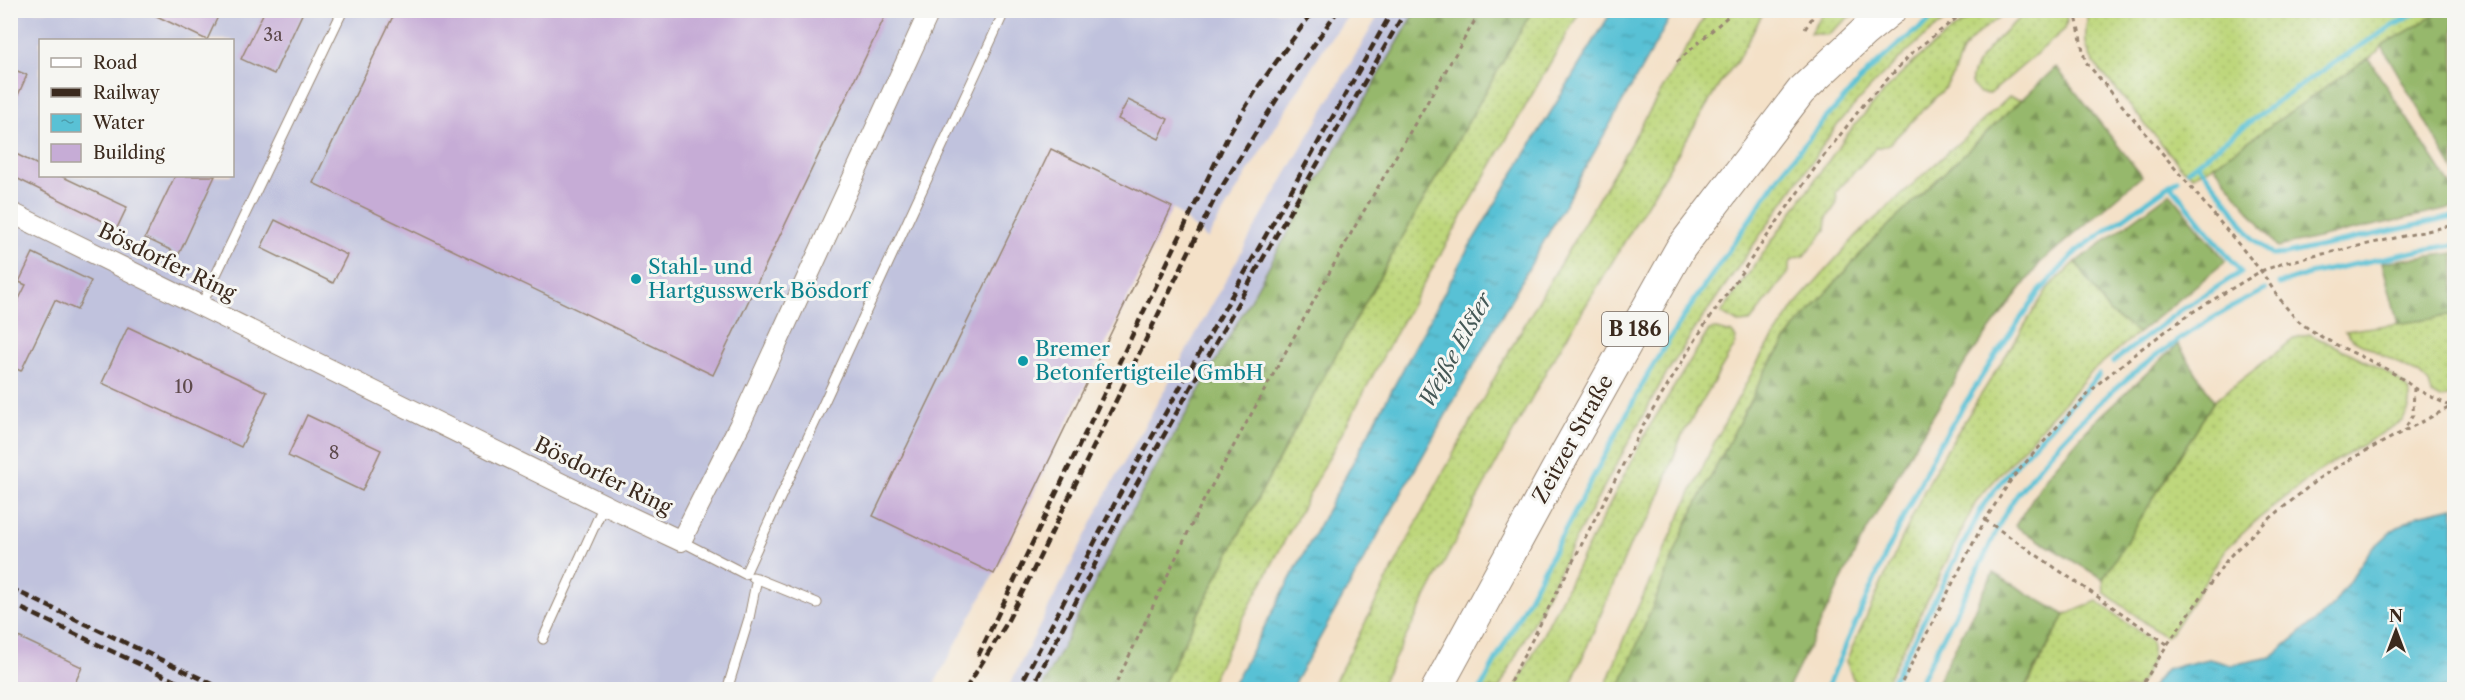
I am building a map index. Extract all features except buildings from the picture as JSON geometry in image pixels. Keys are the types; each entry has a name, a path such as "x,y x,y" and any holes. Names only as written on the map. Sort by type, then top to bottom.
{"main road":[{"name":"Zeitzer Straße","path":"1436,690 1680,249 1802,91 1864,32 1891,10"}],"street":[{"name":"Bösdorfer Ring","path":"11,212 681,541 746,411 930,10"}],"lane":[{"path":"201,306 343,10"},
{"path":"745,574 1005,10"},
{"path":"543,639 604,505"},
{"path":"681,541 745,574 817,603"},
{"path":"727,690 749,618 757,578"}],"path":[{"path":"1113,690 1200,507 1354,228 1481,10"},
{"path":"1677,62 1735,10"},
{"path":"1805,29 1817,10"},
{"path":"1506,690 1643,426 1704,326 1840,132 1863,104 1914,51 1966,10"},
{"path":"2075,10 2085,61 2301,322 2332,342 2397,373 2414,388 2453,406"},
{"path":"1898,690 1985,520 2013,477 2099,383 2191,313 2261,272 2298,260 2454,225"},
{"path":"2404,430 2413,415 2414,388"},
{"path":"2139,690 2167,645 2229,556 2262,525 2318,479 2404,430 2453,406"},
{"path":"1985,520 2167,645"}],"shaded area":[{"path":"10,11 1352,11 1325,46 1207,239 1172,208 994,574 931,690 11,689"},
{"path":"1381,11 1416,11 1278,250 1134,507 1041,689 1007,690 1107,493 1251,235"}],"green space":[{"path":"2443,10 2454,11 2454,171 2382,46"},
{"path":"1416,11 1532,11 1294,431 1161,689 1041,689 1134,507 1278,250"},
{"path":"1532,11 1580,11 1396,332 1231,641 1208,689 1161,690 1248,517 1294,432 1388,262"},
{"path":"1708,11 1764,11 1737,61 1721,82 1548,368 1379,689 1331,689 1429,499 1508,353"},
{"path":"1824,11 1857,11 1827,35 1810,33"},
{"path":"1943,11 1958,11 1893,65 1835,128 1699,323 1666,374 1577,536 1499,689 1480,689 1650,370 1782,172 1818,127 1870,70 1899,44"},
{"path":"1981,11 2008,11 1977,34 1962,51 1952,78 1943,90 1888,145 1876,148 1836,192 1837,203 1827,218 1826,230 1803,257 1792,260 1789,272 1750,322 1738,323 1721,313 1861,118 1925,52"},
{"path":"2031,11 2065,11 2067,20 2065,29 1990,94 1979,93 1973,86 1972,77 1980,59 2005,31"},
{"path":"2087,11 2443,11 2382,46 2379,51 2214,165 2193,176 2181,167 2094,63 2086,42"},
{"path":"2368,58 2454,191 2454,208 2277,247 2214,165"},
{"path":"2056,67 2142,176 2040,263 1967,360 1906,460 1859,545 1788,689 1619,689 1686,525 1765,372 1794,329 1871,242"},
{"path":"2009,97 2021,100 1871,242 1794,329 1765,372 1686,525 1619,689 1604,690 1626,633 1714,443 1760,358 1798,301 1857,235"},
{"path":"2170,193 2226,261 2138,333 2109,312 2076,262"},
{"path":"2454,253 2454,315 2398,324 2382,262"},
{"path":"2076,262 2109,312 2138,333 2090,373 1977,500 1883,689 1857,689 1846,661 1924,491 1947,449 2048,288"},
{"path":"2454,315 2454,395 2441,399 2432,394 2429,384 2420,375 2354,340 2345,331"},
{"path":"1716,329 1732,333 1736,338 1734,347 1681,437 1652,516 1631,543 1569,689 1515,689 1648,429 1709,330"},
{"path":"2309,334 2378,367 2402,383 2408,390 2410,398 2407,414 2402,421 2316,473 2257,520 2226,549 2171,633 2165,637 2104,592 2103,579 2214,401 2295,338"},
{"path":"2178,344 2214,401 2103,579 2015,526 2046,477 2090,426"},
{"path":"1993,573 2065,615 2024,689 1934,689"},
{"path":"2097,601 2150,640 2151,660 2136,689 2025,690 2065,615"}],"water":[{"name":"Weiße Elster","path":"1612,11 1674,11 1291,689 1231,689 1466,252"},
{"path":"2454,507 2454,689 2150,689 2166,669 2209,659 2231,665 2271,657 2331,608 2369,552 2393,530 2418,515"}],"waterway":[{"path":"1480,690 1650,370 1782,172 1818,127 1870,70 1943,10"},
{"path":"2188,170 2301,85 2420,10"},
{"path":"2197,163 2223,195 2252,238 2273,255 2454,217"},
{"path":"1826,690 1886,554 1936,450 1991,362 2039,292 2077,251 2177,180"},
{"path":"2113,362 2181,310 2241,272 2171,185"},
{"path":"2279,284 2309,274 2454,245"},
{"path":"1916,690 2007,510 2042,463 2098,404 2161,353 2194,330 2265,290"},
{"path":"1888,690 1984,504 2012,468 2099,375"}],"railway":[{"path":"978,656 1230,132 1260,84 1314,10"},
{"path":"965,690 1005,626 1028,581 1216,196 1280,94 1338,10"},
{"path":"1018,690 1117,499 1393,10"},
{"path":"1031,690 1126,503 1406,10"},
{"path":"10,588 225,690"},
{"path":"10,603 194,690"}],"place":[{"name":"Stahl- und Hartgusswerk Bösdorf","path":"636,279"},
{"name":"Bremer Betonfertigteile GmbH","path":"1023,361"}]}
